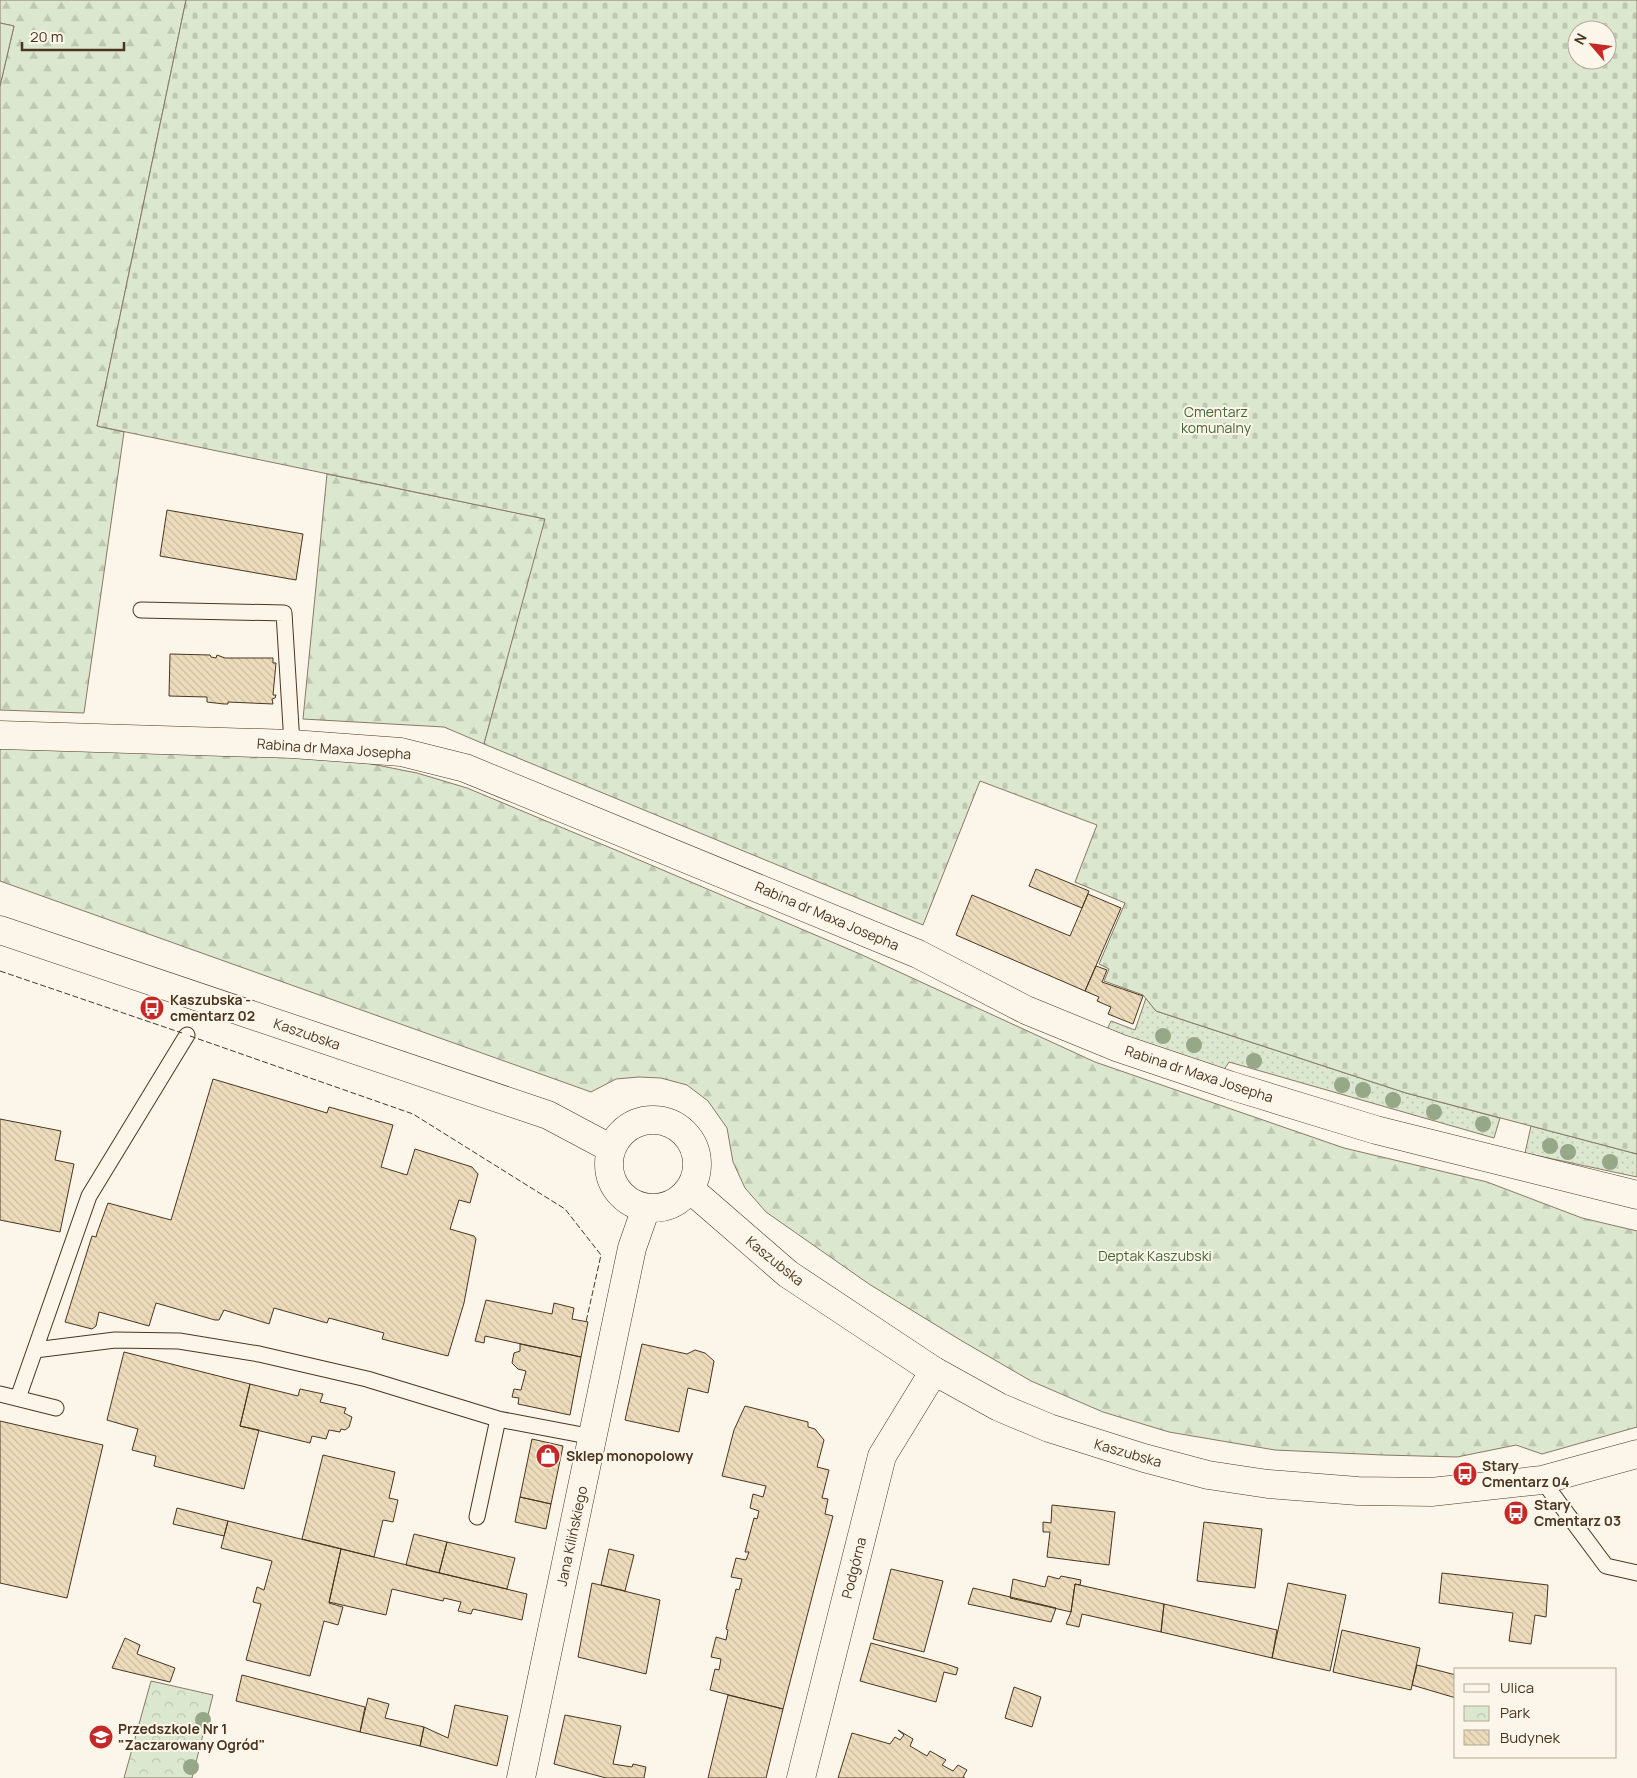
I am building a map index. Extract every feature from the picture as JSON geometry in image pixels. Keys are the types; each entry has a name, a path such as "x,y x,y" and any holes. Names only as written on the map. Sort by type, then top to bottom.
{"street":[{"name":"Rabina dr Maxa Josepha","path":"0,734 292,744 401,752 465,768 918,954 1026,1010 1119,1048 1229,1085 1376,1130 1637,1195"},
{"name":"Kaszubska","path":"0,930 548,1115 610,1148"},
{"path":"655,1118 673,1124 688,1135 697,1152 697,1171 690,1189 678,1201 663,1208 646,1208 627,1201 614,1187 608,1168 610,1148 620,1132 636,1122 655,1118"},
{"name":"Kaszubska","path":"690,1189 788,1274 934,1371 999,1407 1049,1428 1098,1445 1208,1475 1277,1485 1358,1491 1422,1492 1542,1480 1637,1454"},
{"name":"Jana Kilińskiego","path":"521,1778 632,1248 646,1208"},
{"name":"Podgórna","path":"801,1778 882,1456 934,1371"}],"lane":[{"path":"141,610 284,613 292,744"},
{"path":"18,1398 89,1196 187,1035"},
{"path":"35,1350 115,1340 179,1341 259,1354 366,1379 498,1419 593,1437"},
{"path":"0,1394 56,1408"},
{"path":"477,1517 498,1419"},
{"path":"1542,1480 1606,1566 1637,1573"}],"green space":[{"path":"0,0 186,0 97,426 124,432 84,713 0,710 0,86 14,26 0,23"},
{"name":"Cmentarz komunalny","path":"186,0 1637,0 1637,1154 1406,1093 1156,1011 1143,995 1104,981 1109,969 1099,964 1125,903 1075,882 1097,825 980,781 923,925 484,744 545,519 97,426"},
{"path":"0,23 14,26 0,86"},
{"path":"327,474 546,519 484,744 444,727 303,719"},
{"name":"Deptak Kaszubski","path":"0,744 336,757 417,773 467,788 860,954 1095,1062 1344,1148 1487,1182 1582,1218 1637,1231 1637,1427 1542,1454 1516,1445 1457,1457 1383,1455 1275,1450 1169,1432 1103,1412 1031,1381 962,1341 869,1284 766,1212 745,1188 733,1162 727,1128 708,1101 687,1085 661,1078 639,1077 616,1079 591,1092 0,881"},
{"path":"1146,998 1156,1011 1406,1093 1500,1118 1494,1138 1229,1062 1222,1073 1105,1034 1111,1021 1135,1030"},
{"path":"1531,1126 1637,1154 1637,1177 1525,1153"},
{"path":"151,1681 213,1695 192,1778 124,1778"}],"building":[{"path":"167,510 303,534 296,580 160,556"},
{"path":"170,654 210,655 216,658 217,655 225,658 273,658 273,663 276,663 273,695 276,695 272,699 273,704 228,702 228,704 224,704 207,702 207,697 169,696"},
{"path":"1036,869 1089,891 1082,908 1029,886"},
{"path":"1088,894 1121,908 1085,991 956,935 972,895 1070,936"},
{"path":"1096,966 1107,970 1102,982 1143,996 1133,1024 1108,1014 1111,1007 1097,1001 1099,997 1085,991"},
{"path":"213,1079 327,1113 329,1107 393,1125 381,1167 407,1175 415,1149 472,1167 478,1174 470,1203 459,1200 450,1229 474,1236 476,1239 464,1303 448,1356 382,1339 384,1333 329,1318 327,1323 274,1308 269,1324 224,1310 219,1320 215,1320 156,1303 149,1326 99,1312 96,1326 92,1329 65,1322 92,1236 96,1237 108,1203 171,1220"},
{"path":"0,1119 61,1131 55,1160 74,1164 60,1232 0,1220"},
{"path":"486,1300 552,1314 554,1303 574,1308 572,1319 588,1322 581,1357 485,1336 484,1343 475,1341"},
{"path":"520,1344 581,1357 570,1415 518,1404 519,1398 512,1397 514,1389 521,1390 526,1371 518,1369 512,1363 514,1353 520,1351"},
{"path":"642,1344 687,1354 695,1350 705,1353 714,1361 708,1393 688,1388 679,1432 625,1420"},
{"path":"124,1352 250,1384 240,1426 259,1430 244,1489 154,1466 156,1456 132,1450 138,1429 107,1420"},
{"path":"250,1384 298,1396 300,1389 323,1394 320,1402 346,1408 344,1413 352,1417 349,1427 345,1430 341,1429 340,1432 329,1430 326,1439 312,1436 310,1443 240,1426"},
{"path":"745,1406 808,1422 808,1427 815,1429 824,1440 817,1467 829,1470 822,1498 828,1499 825,1514 833,1516 783,1709 710,1690 715,1669 719,1670 721,1659 711,1657 716,1637 726,1640 728,1630 726,1629 736,1589 739,1590 742,1579 731,1577 736,1558 746,1560 749,1552 745,1552 754,1518 757,1519 759,1511 750,1508 753,1494 763,1497 766,1486 722,1476 734,1430"},
{"path":"0,1421 103,1445 67,1598 0,1583"},
{"path":"532,1439 563,1446 551,1504 520,1497"},
{"path":"323,1455 395,1472 389,1498 398,1500 393,1522 383,1520 374,1557 302,1539"},
{"path":"520,1497 551,1504 546,1529 515,1522"},
{"path":"1052,1505 1115,1512 1109,1565 1047,1557 1050,1532 1043,1532 1043,1522 1051,1523"},
{"path":"177,1508 228,1521 224,1536 173,1524"},
{"path":"228,1521 341,1549 329,1603 343,1607 338,1625 324,1621 310,1676 246,1660 261,1604 253,1602 257,1587 264,1590 272,1561 221,1548"},
{"path":"1204,1522 1262,1529 1255,1588 1197,1581"},
{"path":"414,1534 447,1542 439,1573 406,1565"},
{"path":"447,1542 515,1558 507,1589 439,1573"},
{"path":"341,1549 527,1594 522,1620 473,1609 471,1614 458,1611 461,1602 444,1598 443,1601 392,1589 386,1615 329,1602"},
{"path":"609,1549 634,1555 625,1591 601,1585"},
{"path":"891,1569 943,1581 924,1652 873,1639"},
{"path":"1442,1573 1548,1585 1546,1617 1535,1615 1531,1644 1509,1641 1513,1613 1439,1603"},
{"path":"1048,1576 1059,1579 1061,1576 1081,1580 1080,1585 1075,1584 1071,1612 1010,1598 1013,1579 1045,1587"},
{"path":"592,1583 660,1600 646,1674 578,1657"},
{"path":"1288,1583 1346,1595 1330,1671 1272,1658"},
{"path":"1075,1584 1164,1604 1161,1632 1082,1614 1079,1627 1066,1624 1071,1612"},
{"path":"973,1588 1056,1608 1051,1622 968,1604"},
{"path":"1164,1604 1277,1630 1272,1658 1161,1632"},
{"path":"1342,1630 1420,1648 1411,1690 1333,1672"},
{"path":"125,1638 140,1645 137,1654 175,1668 170,1682 112,1668"},
{"path":"871,1643 958,1668 956,1675 944,1672 936,1702 860,1681"},
{"path":"1417,1665 1454,1674 1454,1697 1412,1685"},
{"path":"242,1675 365,1707 360,1732 236,1701"},
{"path":"1014,1687 1041,1697 1032,1727 1005,1718"},
{"path":"728,1695 783,1709 766,1778 708,1778"},
{"path":"368,1698 389,1704 385,1718 424,1727 420,1746 360,1732"},
{"path":"455,1705 508,1716 497,1766 420,1746 424,1727 448,1738"},
{"path":"565,1715 621,1726 613,1764 632,1767 633,1764 646,1767 644,1778 606,1778 554,1764"},
{"path":"898,1730 913,1739 910,1746 927,1756 930,1751 946,1760 942,1765 953,1771 958,1765 967,1770 963,1777 965,1778 838,1778 852,1733 890,1744 895,1737 900,1740 904,1735"}],"fence":[{"path":"0,971 182,1033"},
{"path":"190,1036 413,1114 565,1209 601,1255 586,1322"}],"place":[{"name":"Kaszubska - cmentarz 02","path":"152,1008"},
{"name":"Sklep monopolowy","path":"548,1456"},
{"name":"Stary Cmentarz 04","path":"1465,1474"},
{"name":"Stary Cmentarz 03","path":"1516,1513"},
{"name":"Przedszkole Nr 1 \"Zaczarowany Ogród\"","path":"101,1737"}]}
